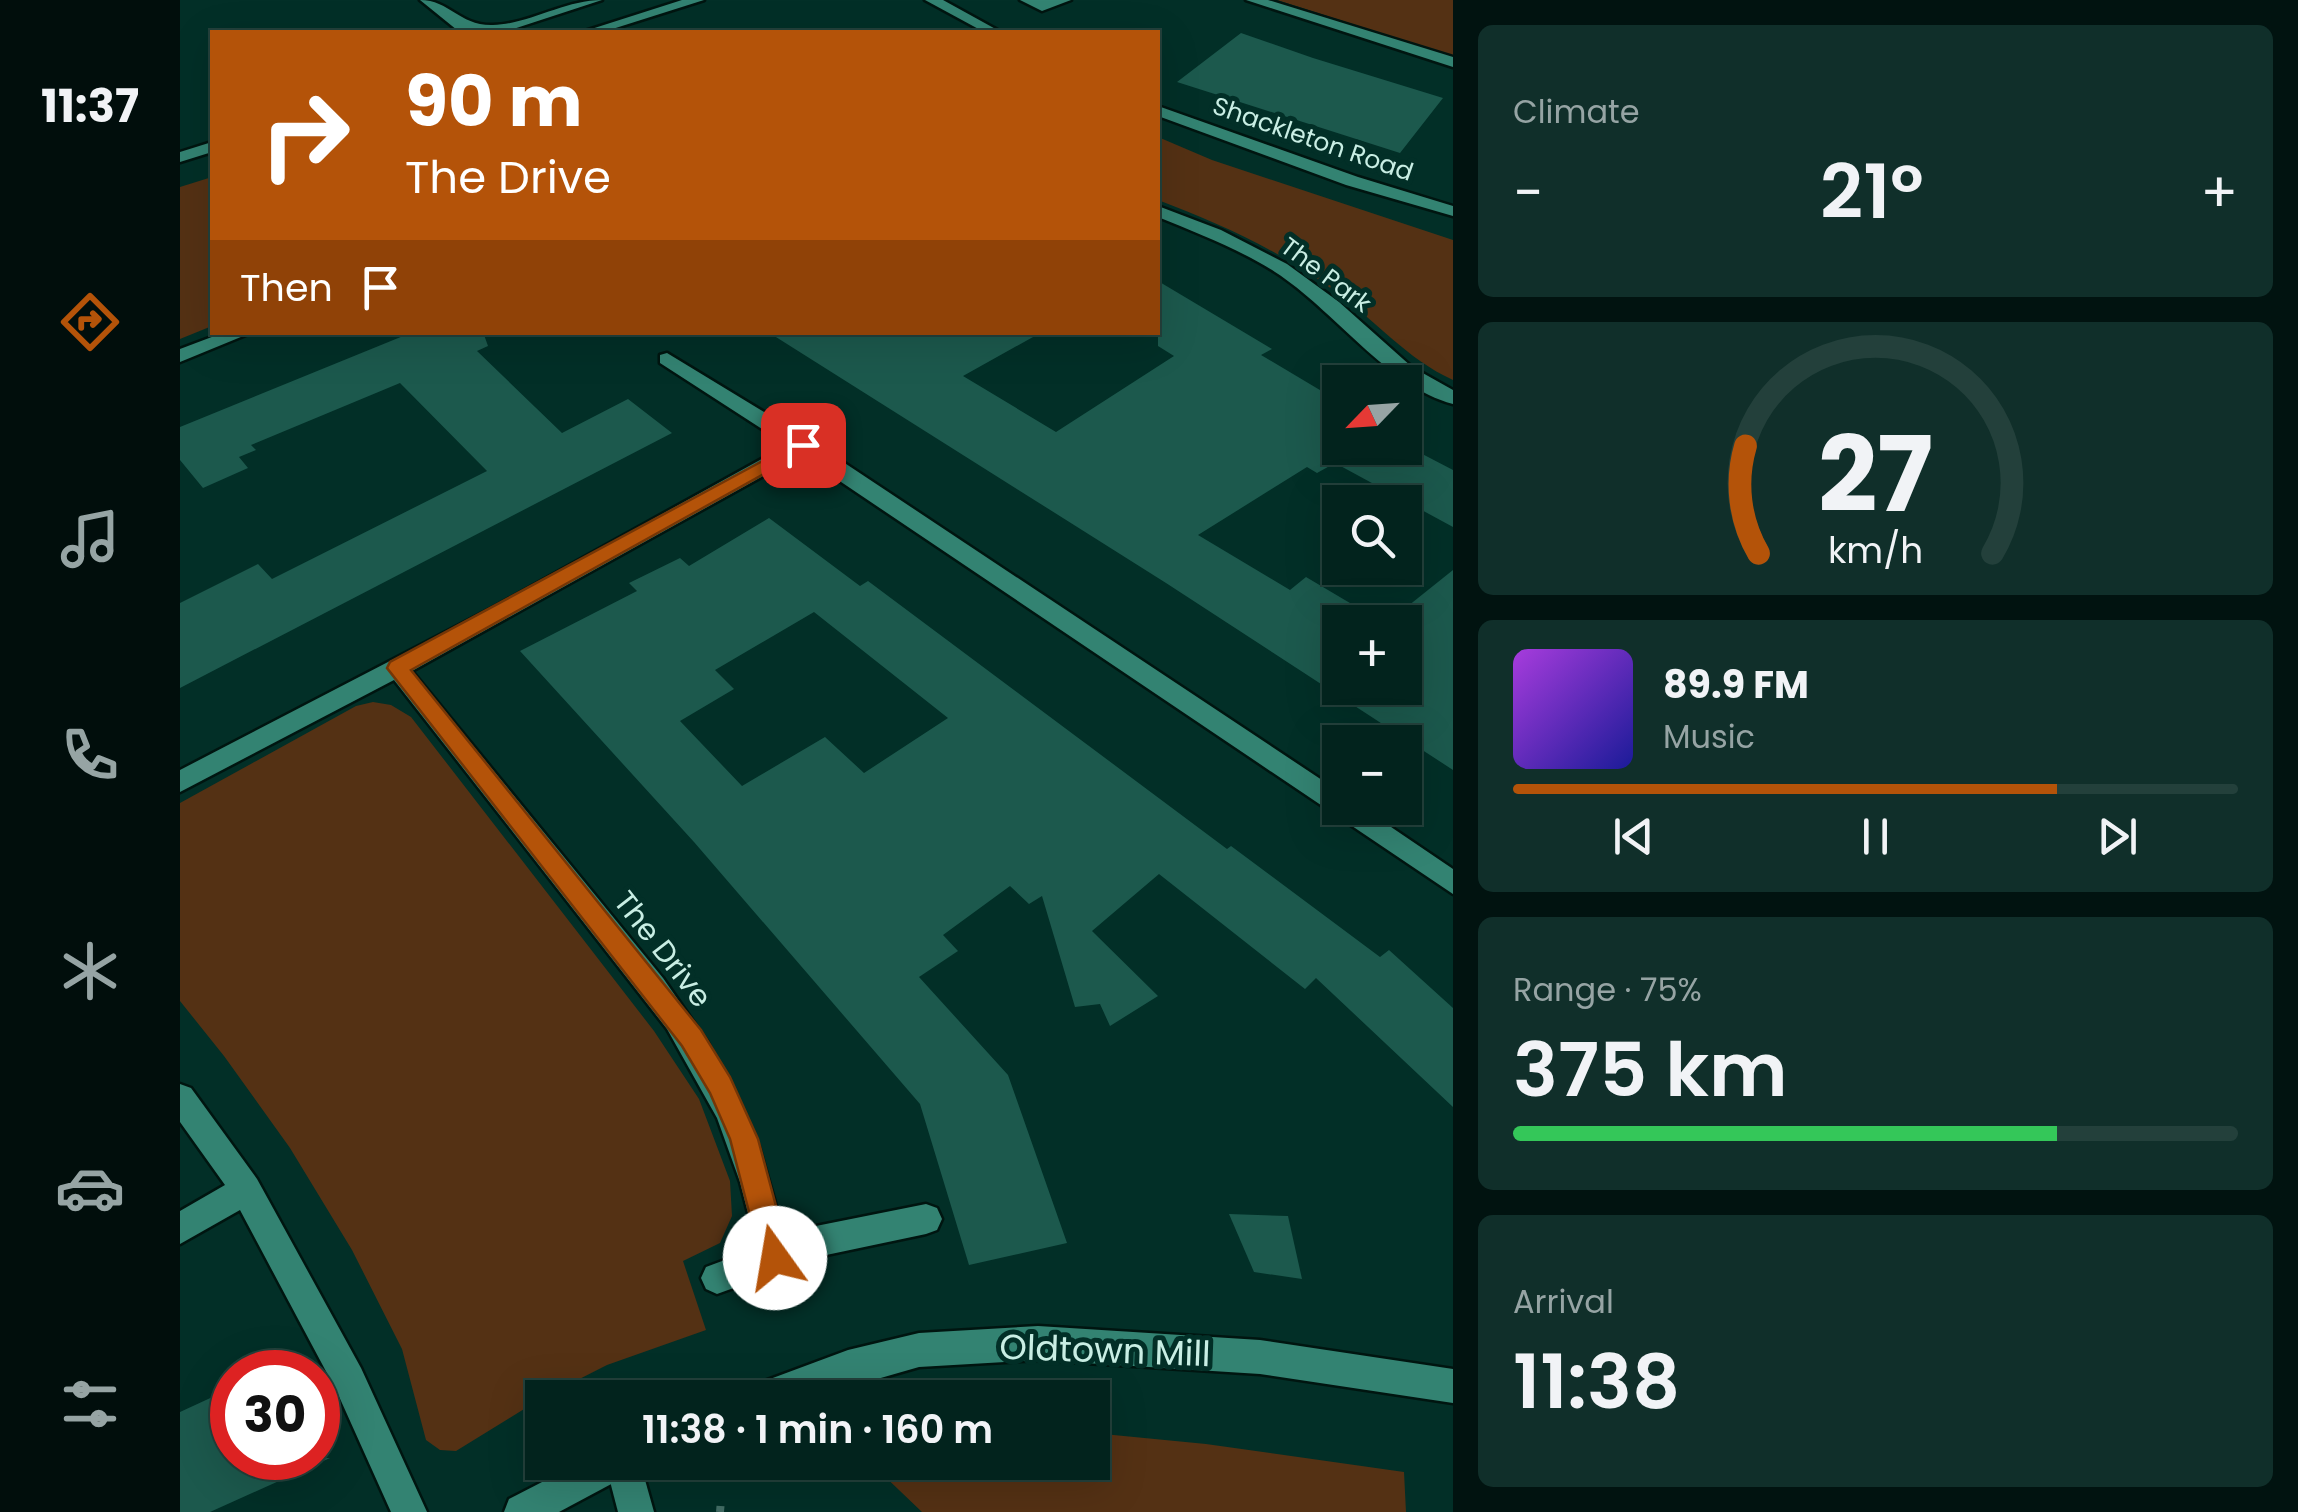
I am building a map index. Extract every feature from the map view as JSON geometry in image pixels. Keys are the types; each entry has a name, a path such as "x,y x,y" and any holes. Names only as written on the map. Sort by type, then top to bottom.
{"street":[{"path":"427,0 462,28 496,30 595,0"},
{"path":"596,30 697,0"},
{"path":"932,0 990,30"},
{"path":"1027,0 1042,8 1064,0"},
{"path":"1253,0 1453,62"},
{"name":"Shackleton Road","path":"1160,111 1352,181 1453,211"},
{"path":"180,157 210,149"},
{"name":"The Park","path":"1160,212 1215,234 1281,268 1332,306 1405,371 1453,398"},
{"path":"180,356 236,335"},
{"path":"667,360 803,445 1322,793"},
{"path":"180,782 398,668 803,445"},
{"name":"The Drive","path":"398,668 692,1038 744,1139 775,1258"},
{"path":"1369,825 1453,883"},
{"path":"180,1098 246,1188 349,1380 409,1512"},
{"path":"180,1229 246,1188"},
{"path":"717,1278 811,1242 926,1219"},
{"name":"Oldtown Mill","path":"812,1380 919,1350 1038,1343 1260,1357 1453,1386"},
{"path":"522,1512 585,1480"},
{"path":"626,1480 636,1512"}],"path":[{"path":"720,1512 722,1500"}],"shaded area":[{"path":"1277,0 1453,0 1453,56"},
{"path":"1160,138 1212,160 1453,240 1453,380 1421,361 1315,277 1228,229 1160,201"},
{"path":"210,178 210,327 180,339 180,187"},
{"path":"373,702 391,705 411,717 654,1031 699,1099 730,1181 732,1216 720,1243 683,1261 706,1330 607,1365 577,1380 525,1380 525,1408 456,1451 440,1450 426,1440 402,1349 352,1250 290,1148 180,1001 180,803 356,706"},
{"path":"1110,1435 1404,1472 1406,1512 922,1512 889,1480 1110,1480"}],"building":[{"path":"1241,33 1443,98 1400,153 1177,82"},
{"path":"1160,282 1272,349 1261,355 1322,391 1322,465 1331,465 1317,473 1307,467 1198,535 1290,590 1306,577 1353,605 1322,605 1322,685 773,335 1037,335 963,376 1056,432 1174,356 1158,346"},
{"path":"406,335 484,335 488,346 477,351 562,433 628,399 672,433 180,688 180,603 258,564 272,579 487,471 400,383 251,445 256,450 239,457 248,468 203,488 180,460 180,427"},
{"path":"1422,454 1453,470 1453,527 1422,510 1422,485 1376,485 1339,465 1422,465"},
{"path":"769,518 860,586 868,581 1227,849 1231,846 1380,957 1389,950 1453,1008 1453,1107 1316,978 1305,989 1159,874 1092,931 1158,996 1110,1026 1100,1004 1075,1007 1042,896 1029,904 1010,886 943,935 958,951 919,977 1008,1075 1067,1243 969,1265 920,1104 694,842 520,651 637,591 629,583 680,558 689,566","holes":["814,612 948,718 864,773 825,737 742,786 680,721 734,689 715,670"]},
{"path":"1453,570 1453,770 1422,750 1422,725 1384,725 1353,705 1422,705 1422,605 1409,605"},
{"path":"1229,1214 1288,1216 1302,1279 1254,1272"},
{"path":"210,1398 210,1480 281,1480 210,1512 180,1512 180,1412"}],"route":[{"path":"775,1258 744,1139 692,1038 398,668 803,445"}]}
